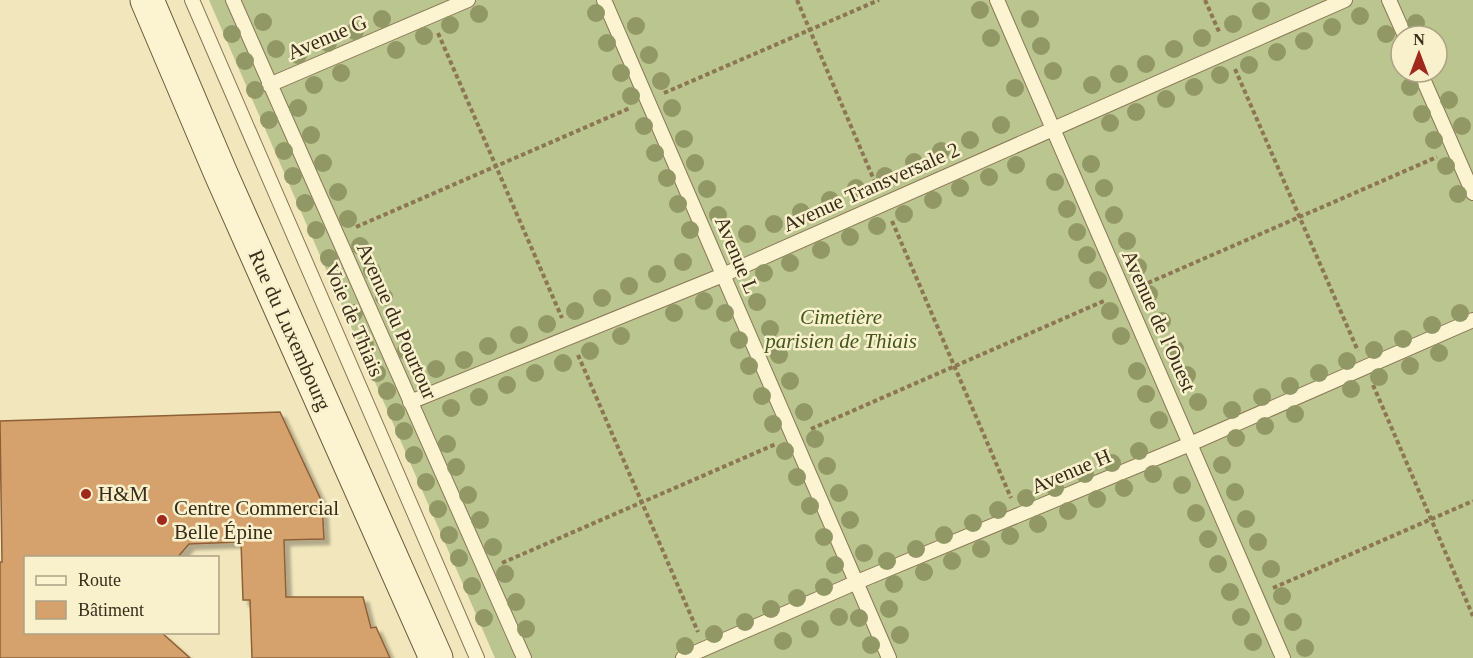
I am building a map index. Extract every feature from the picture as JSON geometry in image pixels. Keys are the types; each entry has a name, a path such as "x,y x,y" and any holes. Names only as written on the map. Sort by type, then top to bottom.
{"street":[{"name":"Rue du Luxembourg","path":"147,0 221,174 436,658"}],"lane":[{"name":"Voie de Thiais","path":"192,0 477,658"},
{"name":"Avenue du Pourtour","path":"232,0 524,658"},
{"name":"Avenue G","path":"269,85 468,0"},
{"name":"Avenue L","path":"604,0 889,658"},
{"name":"Avenue de l'Ouest","path":"997,0 1283,658"},
{"name":"Avenue Transversale 2","path":"410,402 723,275 1345,0"},
{"path":"1389,0 1400,24"},
{"path":"1425,84 1473,193"},
{"name":"Avenue H","path":"683,658 856,582 1190,444 1473,320"}],"path":[{"path":"797,0 1018,515"},
{"path":"336,236 879,0"},
{"path":"1205,0 1473,616"},
{"path":"485,570 1454,149"},
{"path":"1256,596 1473,501"}],"green space":[{"name":"Cimetière parisien de Thiais","path":"209,0 1473,0 1473,658 495,658"}],"building":[{"name":"Centre Commercial Belle Épine","path":"280,412 322,502 324,539 284,540 286,597 363,597 371,628 376,627 390,658 252,658 250,600 243,600 241,542 189,544 179,556 24,556 24,634 163,634 190,658 0,658 0,562 2,562 0,421"}],"place":[{"name":"H&M","path":"86,494"},
{"name":"Centre Commercial Belle Épine","path":"162,520"}]}
